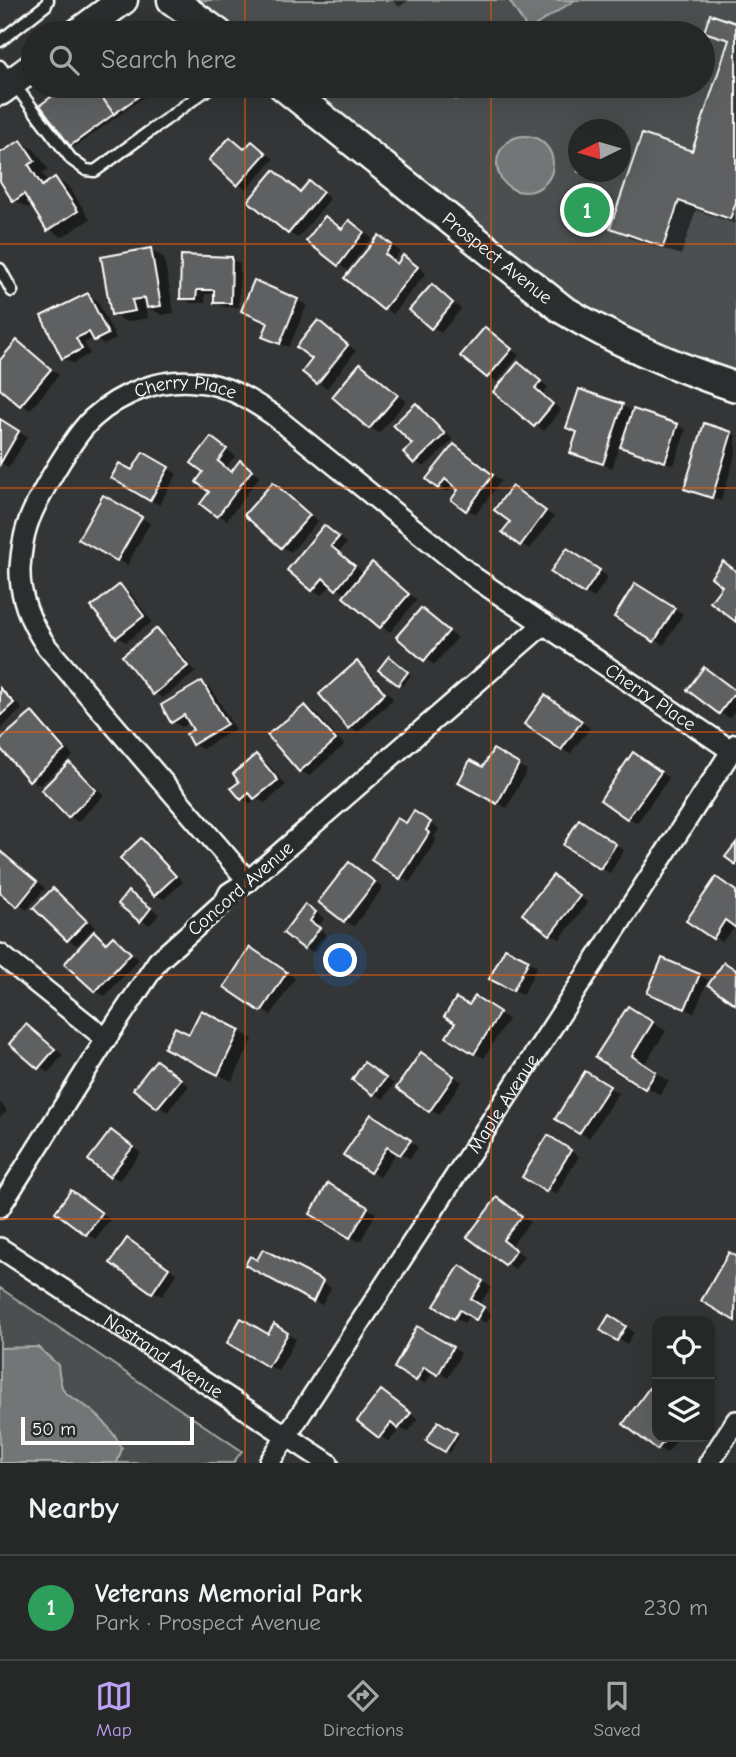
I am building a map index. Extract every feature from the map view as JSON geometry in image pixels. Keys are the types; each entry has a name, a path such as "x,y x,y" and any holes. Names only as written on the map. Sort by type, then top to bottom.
{"street":[{"path":"94,21 123,0"},
{"path":"172,0 201,21"},
{"name":"Prospect Avenue","path":"298,98 562,309 642,352 736,387"},
{"name":"Cherry Place","path":"248,881 47,647 36,631 24,602 20,569 27,526 58,466 92,418 127,394 152,385 194,381 241,394 273,415 475,578 734,747"},
{"name":"Concord Avenue","path":"0,1207 158,961 225,901 229,893 248,881 544,624"},
{"name":"Maple Avenue","path":"269,1463 734,747"},
{"path":"0,954 106,1039"},
{"name":"Nostrand Avenue","path":"0,1248 328,1463"},
{"path":"709,1463 736,1421"}],"lane":[{"path":"26,21 46,5 48,0"},
{"path":"0,41 21,25"},
{"path":"27,98 72,160 86,170 95,171 195,98"},
{"path":"0,269 12,291"}],"shaded area":[{"path":"172,0 736,0 736,387 642,352 299,98 715,98 715,21 201,21"},
{"path":"509,0 575,0 542,21 522,21"},
{"path":"525,136 540,141 548,149 553,164 548,179 540,187 525,192 510,187 502,179 497,164 502,149 510,141"},
{"path":"0,1288 242,1451 233,1463 0,1463"},
{"path":"38,1347 58,1365 64,1391 96,1414 112,1432 122,1448 117,1463 0,1463 0,1348"}],"building":[{"path":"710,14 736,23 736,202 730,219 679,201 663,247 610,228 626,182 631,182 631,166 642,134 692,151 710,98 715,98 715,82 729,40 715,36 715,21 708,21"},
{"path":"50,98 103,98 114,114 70,146 40,105"},
{"path":"103,98 136,98 114,114"},
{"path":"230,137 244,149 252,141 266,153 237,186 209,160"},
{"path":"21,140 35,161 29,165 42,186 55,177 78,211 47,231 24,194 13,202 0,181 0,153"},
{"path":"274,170 300,192 309,181 323,192 288,234 248,201"},
{"path":"325,216 342,229 349,220 364,232 338,266 306,241"},
{"path":"379,235 392,245 385,254 397,264 403,255 418,267 383,310 344,278"},
{"path":"151,248 161,306 147,308 145,298 132,300 135,311 111,315 101,257"},
{"path":"181,255 232,257 231,303 214,303 214,290 197,290 196,299 180,299"},
{"path":"254,280 298,299 280,344 262,337 268,323 241,311"},
{"path":"432,284 453,303 431,329 409,310"},
{"path":"88,293 108,334 94,341 89,332 76,338 82,349 62,359 41,316"},
{"path":"318,320 348,345 317,384 302,372 312,359 296,347"},
{"path":"485,327 512,349 487,378 460,356"},
{"path":"17,340 51,369 20,406 0,389 0,360"},
{"path":"518,362 541,381 535,388 553,404 534,427 493,392"},
{"path":"360,363 398,395 369,429 332,397"},
{"path":"579,389 623,404 603,464 570,453 577,432 566,428"},
{"path":"416,403 445,434 414,464 403,452 412,444 393,425"},
{"path":"633,409 678,424 665,462 620,447"},
{"path":"0,419 19,431 0,464"},
{"path":"704,423 732,432 712,498 684,489"},
{"path":"211,437 227,449 218,461 231,472 240,460 252,470 217,517 200,504 209,492 196,482 203,472 191,463"},
{"path":"454,444 493,475 466,511 451,500 458,490 445,479 438,489 426,479"},
{"path":"143,452 169,467 150,501 111,478 119,463 132,470"},
{"path":"273,482 310,515 281,548 244,515"},
{"path":"512,486 546,511 520,546 502,532 510,522 494,510"},
{"path":"103,495 142,517 117,561 78,539"},
{"path":"324,525 339,537 331,546 355,566 336,590 323,578 312,591 287,570"},
{"path":"567,548 600,570 584,594 550,572"},
{"path":"723,561 736,571 736,622 710,602 722,586 711,577"},
{"path":"372,562 409,594 380,628 343,597"},
{"path":"635,583 675,608 654,642 614,617"},
{"path":"120,584 144,616 116,638 91,607"},
{"path":"421,608 449,631 424,661 396,637"},
{"path":"157,628 188,666 153,695 122,656"},
{"path":"389,656 408,672 398,685 378,670"},
{"path":"357,661 385,693 348,729 319,694"},
{"path":"704,667 736,691 719,714 687,690"},
{"path":"202,681 227,724 192,745 186,734 193,730 184,715 171,723 161,705"},
{"path":"0,688 14,703 0,716"},
{"path":"545,695 582,721 561,750 524,724"},
{"path":"305,705 336,740 299,772 267,735"},
{"path":"32,712 65,750 29,781 0,748 0,740"},
{"path":"493,749 519,764 497,804 458,783 470,760 483,767"},
{"path":"633,752 661,772 627,819 600,800"},
{"path":"256,754 278,780 254,799 249,793 241,800 231,788 239,782 233,774"},
{"path":"69,762 96,790 68,818 41,790"},
{"path":"414,811 431,822 426,830 429,833 400,879 371,860 397,818 406,823"},
{"path":"579,819 616,844 600,869 563,845"},
{"path":"141,838 176,876 154,896 120,858"},
{"path":"736,843 736,865 725,857"},
{"path":"0,851 37,882 17,907 0,893"},
{"path":"349,862 375,882 344,922 318,902"},
{"path":"553,875 580,896 550,935 522,914"},
{"path":"716,877 736,891 736,928 725,920 713,939 686,921"},
{"path":"53,888 87,921 67,941 33,908"},
{"path":"128,891 151,908 140,922 118,904"},
{"path":"305,904 316,912 310,921 320,928 304,949 283,933"},
{"path":"94,931 106,943 113,936 131,953 95,992 64,964"},
{"path":"250,947 287,972 261,1012 224,987"},
{"path":"505,948 529,960 513,991 489,979"},
{"path":"662,958 700,974 685,1009 647,993"},
{"path":"724,962 736,970 735,1004 708,985"},
{"path":"475,996 500,1012 474,1054 446,1037 455,1023 444,1017 456,998 469,1005"},
{"path":"628,1006 653,1022 632,1056 656,1072 645,1089 595,1057"},
{"path":"201,1010 240,1030 218,1075 164,1048 175,1027 189,1034"},
{"path":"26,1024 55,1049 38,1069 9,1044"},
{"path":"421,1052 454,1076 429,1112 396,1088"},
{"path":"156,1060 181,1079 157,1108 133,1089"},
{"path":"364,1062 386,1078 373,1095 352,1080"},
{"path":"585,1071 610,1086 579,1134 555,1119"},
{"path":"371,1114 411,1140 400,1155 387,1147 370,1173 343,1155"},
{"path":"111,1130 133,1147 109,1177 88,1160"},
{"path":"548,1135 571,1150 546,1192 522,1177"},
{"path":"328,1183 368,1207 350,1238 310,1214"},
{"path":"71,1190 102,1213 86,1235 55,1212"},
{"path":"497,1197 522,1216 503,1240 516,1250 505,1265 467,1237"},
{"path":"127,1238 169,1268 152,1293 110,1263"},
{"path":"263,1249 323,1281 313,1302 245,1265 250,1256 257,1260"},
{"path":"729,1252 736,1256 735,1321 701,1301"},
{"path":"460,1265 483,1281 471,1299 484,1307 476,1320 460,1310 454,1319 434,1306"},
{"path":"609,1315 626,1326 617,1341 600,1330"},
{"path":"241,1318 268,1334 274,1324 288,1333 268,1367 227,1343"},
{"path":"417,1326 453,1347 438,1375 424,1367 416,1381 394,1368"},
{"path":"649,1388 652,1390 652,1442 663,1442 657,1450 623,1424"},
{"path":"381,1390 411,1413 398,1429 391,1423 379,1438 357,1421"},
{"path":"438,1421 457,1433 445,1452 426,1441"}],"place":[{"name":"Veterans Memorial Park","path":"587,210"}]}
